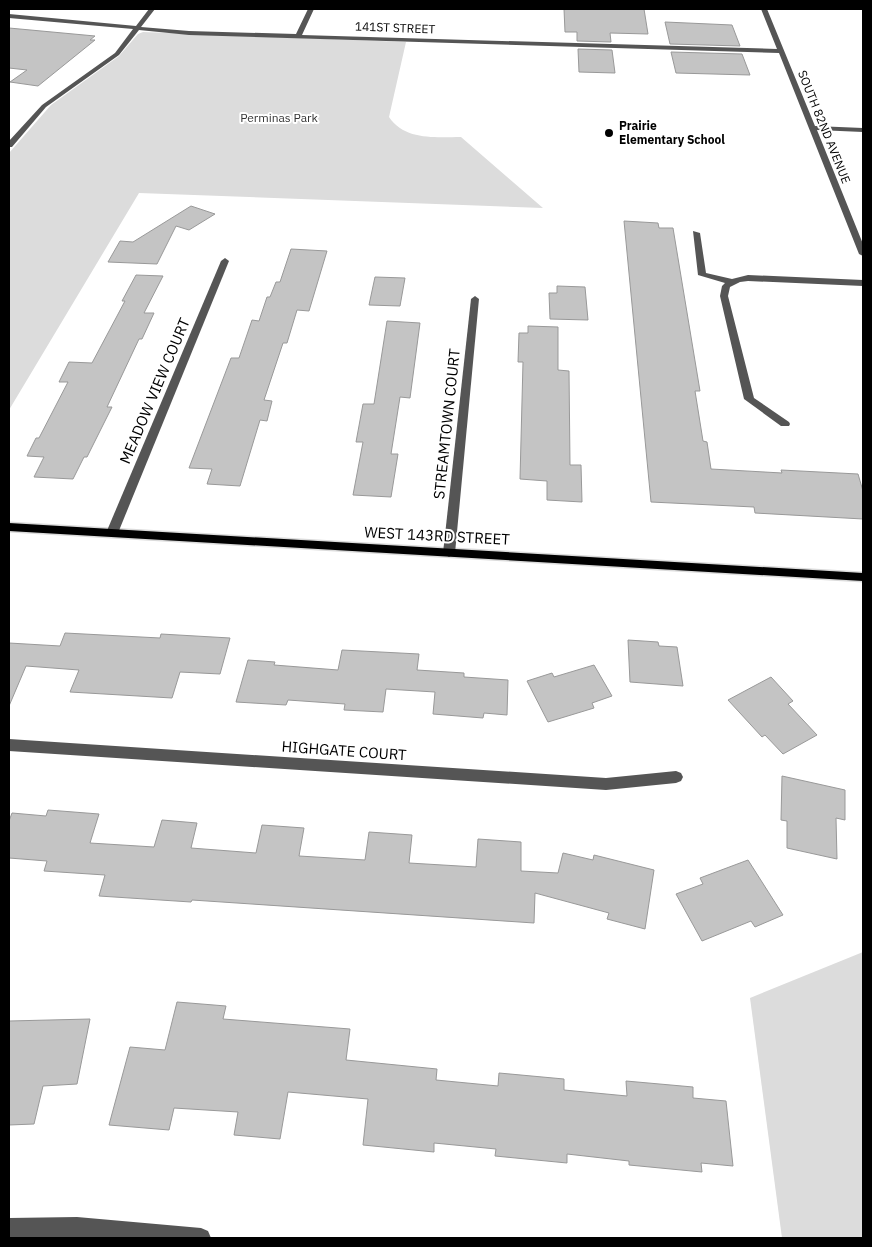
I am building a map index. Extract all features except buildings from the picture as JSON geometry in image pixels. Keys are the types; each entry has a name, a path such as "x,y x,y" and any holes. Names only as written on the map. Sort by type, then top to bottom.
{"main road":[{"name":"WEST 143RD STREET","path":"9,527 863,577"}],"street":[{"path":"9,146 38,111 117,54 152,9"},
{"path":"298,36 311,9"},
{"name":"SOUTH 82ND AVENUE","path":"764,9 863,254"},
{"name":"141ST STREET","path":"9,16 189,34 781,51"},
{"path":"812,128 863,130"},
{"path":"696,232 702,275 732,282"},
{"name":"MEADOW VIEW COURT","path":"112,533 226,261"},
{"path":"785,424 749,398 724,296 726,286 732,282 748,278 863,283"},
{"name":"STREAMTOWN COURT","path":"448,553 476,298"},
{"name":"HIGHGATE COURT","path":"9,745 606,784 676,777"},
{"path":"9,1228 77,1227 201,1238"}],"green space":[{"name":"Perminas Park","path":"143,32 406,42 389,117 396,125 412,134 432,137 461,137 543,208 139,193 9,410 9,153 51,105 119,56 138,34"},
{"path":"863,952 863,1238 782,1238 750,998"}],"place":[{"name":"Prairie Elementary School","path":"609,133"}]}
